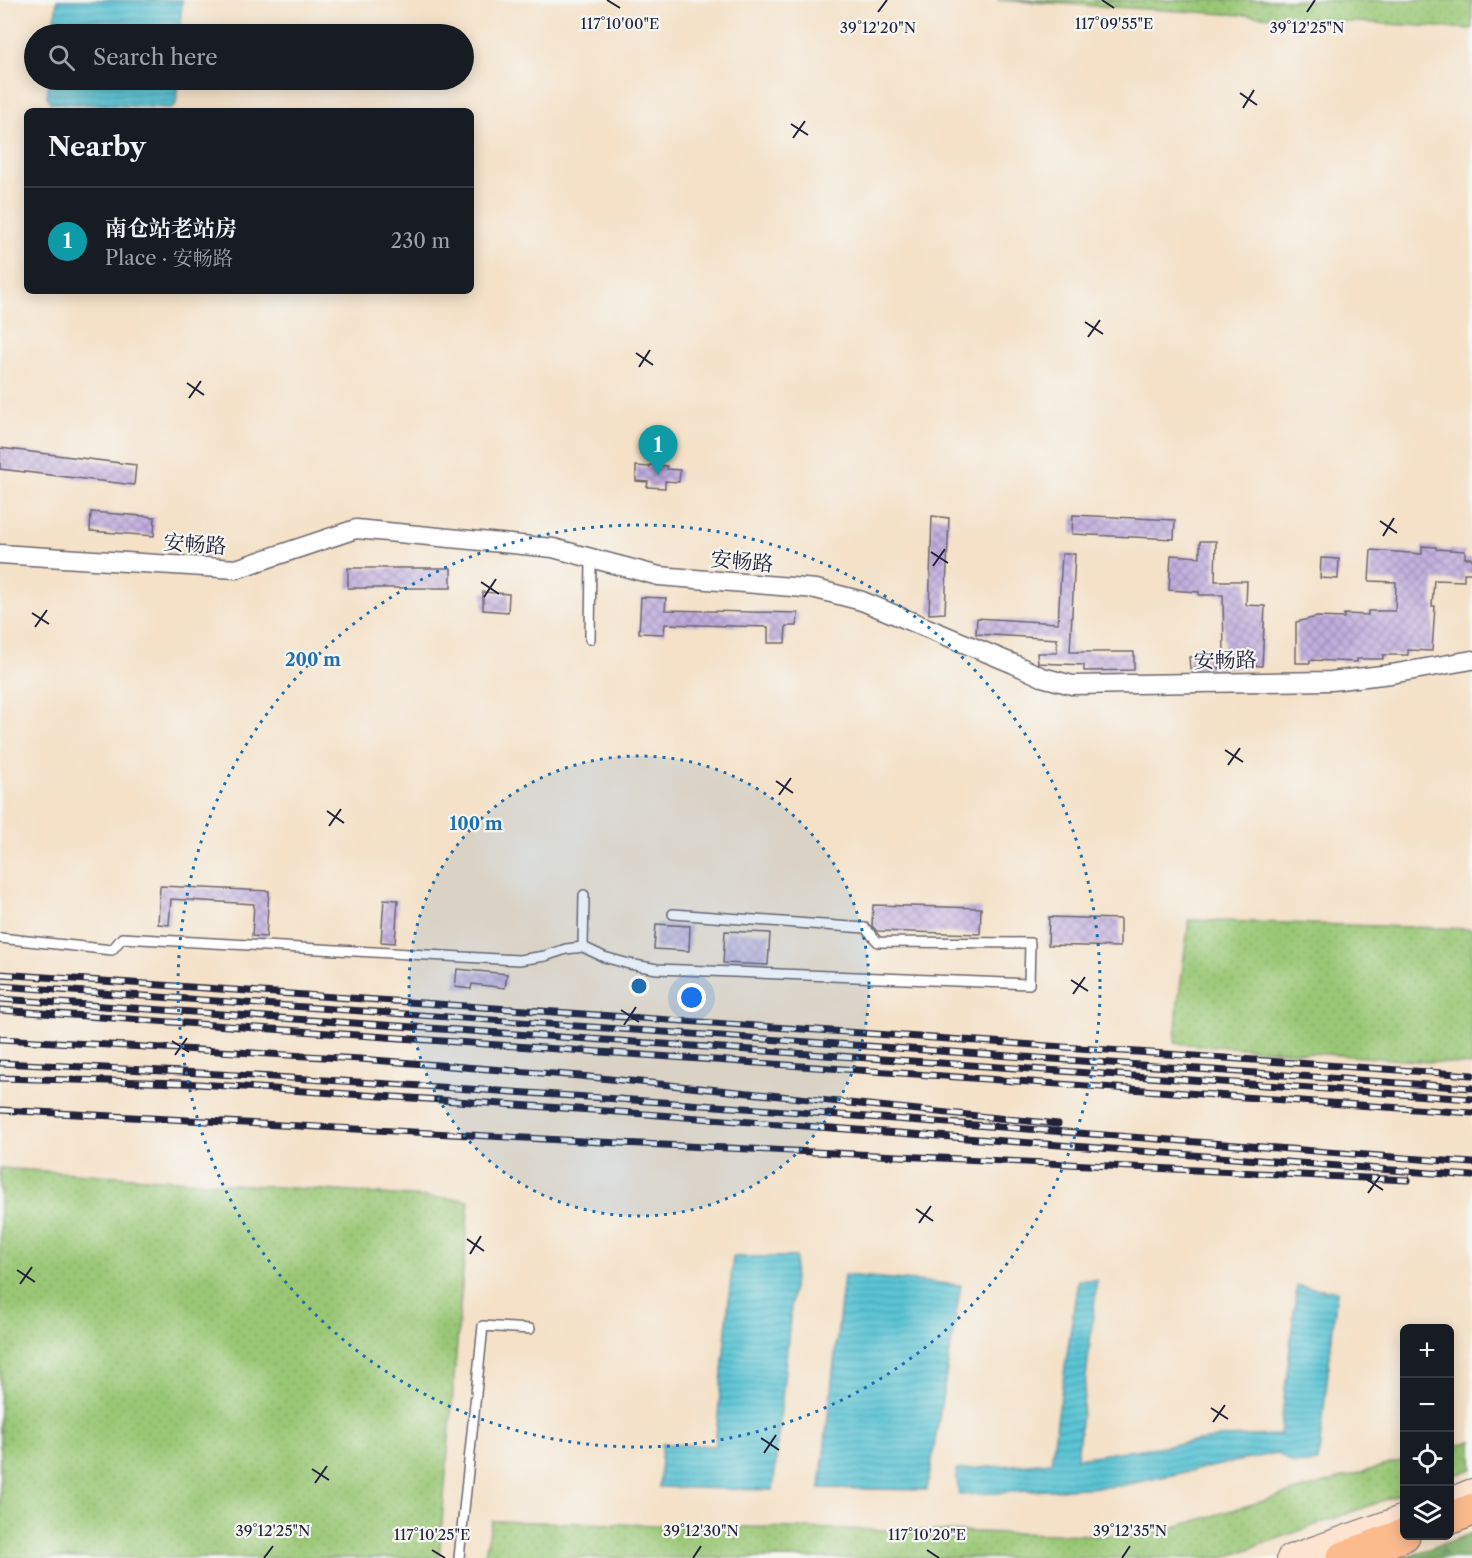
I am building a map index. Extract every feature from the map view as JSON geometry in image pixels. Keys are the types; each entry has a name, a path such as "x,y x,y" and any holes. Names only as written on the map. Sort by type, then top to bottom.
{"highway":[{"path":"1454,1516 1472,1510"},
{"path":"1343,1558 1400,1537"}],"street":[{"name":"安畅路","path":"0,554 236,569 356,529 554,548 658,576 816,590 837,594 884,610 1042,677 1072,685 1331,681 1391,674 1472,660"},
{"path":"1454,1499 1472,1492"},
{"path":"1290,1558 1400,1519"}],"lane":[{"path":"590,639 591,558"},
{"path":"583,946 584,895"},
{"path":"0,938 112,950 122,938 519,960 583,946 604,957 657,969 1029,984 1030,943 878,942 865,928 673,914"},
{"path":"459,1558 483,1326 530,1329"}],"green space":[{"path":"997,0 1472,0 1472,29"},
{"path":"1189,920 1472,929 1472,1065 1175,1043"},
{"path":"0,1168 469,1200 439,1558 0,1558"},
{"path":"1472,1441 1472,1469 1454,1476 1454,1446"},
{"path":"1400,1461 1400,1494 1224,1558 484,1558 492,1521 1143,1536"},
{"path":"1472,1533 1472,1558 1404,1558 1454,1540"}],"water":[{"path":"57,0 182,0 181,24 54,24"},
{"path":"48,90 177,90 176,104 171,108 51,103 47,96"},
{"path":"733,1257 796,1257 773,1490 659,1487 662,1444 715,1446"},
{"path":"844,1275 961,1285 927,1490 820,1488"},
{"path":"1078,1280 1097,1280 1077,1458 1228,1437 1280,1435 1297,1286 1337,1291 1318,1462 1294,1464 1277,1453 1119,1486 959,1495 956,1470 1051,1462"}],"building":[{"path":"0,448 136,465 134,485 0,469"},
{"path":"650,465 667,466 667,469 680,470 679,482 665,481 665,488 647,487 648,482 636,481 636,466 650,467"},
{"path":"91,512 155,517 154,536 90,531"},
{"path":"1073,515 1175,520 1174,539 1072,534"},
{"path":"932,516 949,518 945,613 929,614"},
{"path":"1200,541 1216,541 1215,581 1247,581 1246,605 1265,606 1262,666 1190,669 1189,657 1224,656 1223,595 1199,595 1199,592 1169,590 1171,555 1200,557"},
{"path":"1422,546 1465,551 1465,558 1472,558 1472,573 1464,573 1464,581 1434,580 1432,651 1408,650 1408,655 1383,655 1383,659 1357,659 1357,662 1310,660 1310,663 1296,663 1296,622 1317,617 1344,618 1344,614 1368,615 1368,611 1395,611 1396,582 1369,581 1371,550 1422,554"},
{"path":"1062,554 1075,554 1070,652 1134,652 1134,670 1084,671 1084,665 1038,663 1037,653 1057,653 1057,639 976,634 977,618 1058,623"},
{"path":"1321,558 1339,559 1338,579 1320,578"},
{"path":"348,568 451,568 451,588 348,588"},
{"path":"483,592 509,594 508,612 483,610"},
{"path":"641,597 666,598 665,610 798,613 797,626 786,626 785,643 768,643 768,627 665,624 664,634 639,633"},
{"path":"160,886 269,891 266,937 252,936 254,904 171,899 169,925 158,924"},
{"path":"384,899 398,900 395,943 381,942"},
{"path":"873,905 981,908 980,934 877,931 872,926"},
{"path":"1049,917 1120,919 1120,947 1048,945"},
{"path":"656,924 690,926 689,951 654,949"},
{"path":"725,931 770,933 768,965 723,963"},
{"path":"457,969 507,974 505,988 472,984 471,989 455,987"}],"railway":[{"path":"0,974 1472,1075"},
{"path":"0,986 1472,1088"},
{"path":"0,999 1472,1099"},
{"path":"0,1010 1472,1113"},
{"path":"0,1039 360,1059 580,1076 1058,1124"},
{"path":"0,1063 552,1095 1472,1163"},
{"path":"0,1078 183,1083 592,1110 1472,1176"},
{"path":"0,1110 620,1143 1408,1180"}],"place":[{"name":"南仓站老站房","path":"658,475"}]}
